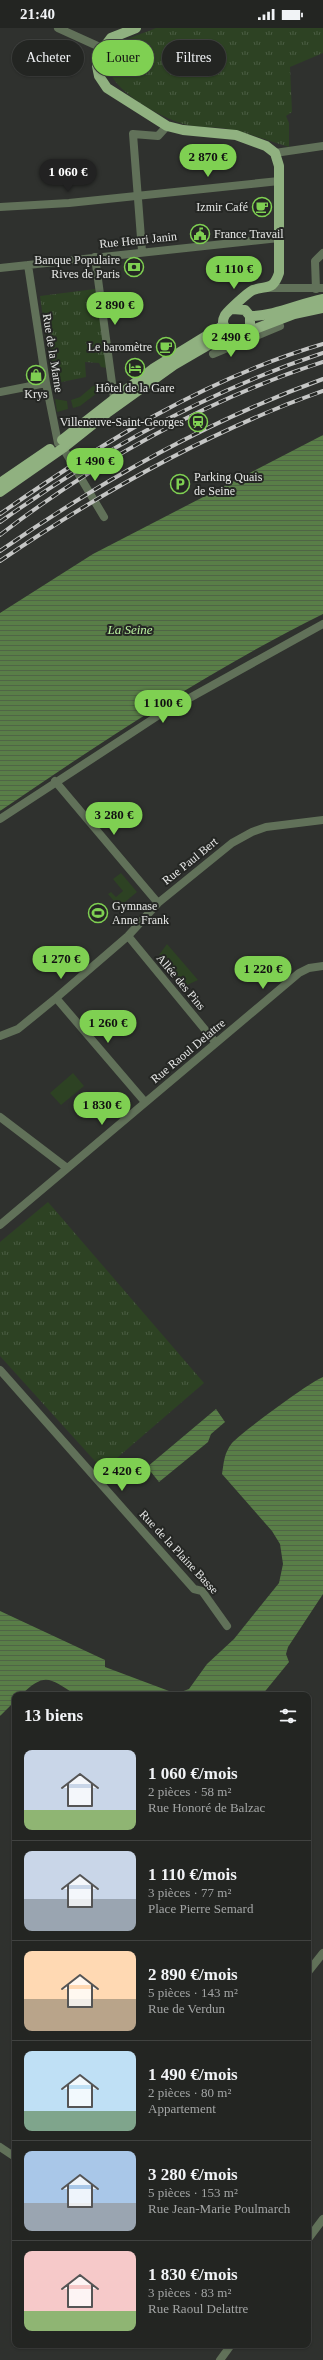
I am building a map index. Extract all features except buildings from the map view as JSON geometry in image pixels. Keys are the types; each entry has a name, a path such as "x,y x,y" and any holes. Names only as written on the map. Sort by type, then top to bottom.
{"main road":[{"path":"109,40 136,28"},
{"path":"100,76 102,82 107,88 167,126 183,130 236,135 266,146 275,153 279,166 279,273 272,286 253,290 242,298 233,310 225,316 236,334"},
{"path":"0,492 60,446 174,365 251,325 248,314 248,300 253,290"},
{"path":"0,483 60,446 114,398 168,358 236,334 323,299"},
{"path":"233,310 240,309 248,314 279,317 306,310 323,308"}],"street":[{"path":"58,28 92,43"},
{"path":"142,251 133,134 158,136 167,126"},
{"path":"275,153 323,146"},
{"path":"0,207 69,203 138,194 279,181"},
{"name":"Rue Henri Janin","path":"0,268 142,251 278,238"},
{"path":"272,286 319,289 315,261 323,253"},
{"path":"95,257 114,398"},
{"name":"Rue de la Marne","path":"28,265 46,383 60,446 104,517"},
{"path":"213,354 236,334"},
{"path":"0,392 46,383"},
{"path":"0,819 55,781 159,715 323,624"},
{"path":"55,781 158,903"},
{"name":"Rue Paul Bert","path":"0,1036 18,1029 56,998 128,936 158,903 221,850 252,832 266,827 323,820"},
{"name":"Allée des Pins","path":"128,936 216,1043"},
{"name":"Rue Raoul Delattre","path":"0,1225 299,973 309,968 323,966"},
{"path":"56,998 145,1102"},
{"path":"0,1117 67,1168"},
{"name":"Rue de la Plaine Basse","path":"0,1370 194,1589 202,1591 227,1626"},
{"path":"311,1968 323,1953"},
{"path":"0,2147 12,2155"},
{"path":"311,2235 323,2219"},
{"path":"220,2360 229,2348"}],"green space":[{"path":"156,28 323,28 323,53 290,67 292,112 286,116 289,123 289,147 236,131 183,124 144,106 130,96 112,76 154,76 154,40 126,40"},
{"path":"95,289 107,368 101,367 99,363 85,362 86,377 52,384 40,296"},
{"path":"93,386 105,387 80,406 73,408 71,400 80,397"},
{"path":"55,399 67,401 68,409 57,412"},
{"path":"121,873 137,892 119,907 108,894 111,892 116,897 123,891 113,879"},
{"path":"167,944 198,980 185,986 159,955"},
{"path":"73,1073 84,1086 61,1105 50,1093"},
{"path":"48,1202 204,1383 103,1470 0,1356 0,1242"}],"water":[{"name":"La Seine","path":"323,435 323,614 239,658 158,707 78,758 0,811 0,613 93,554"},
{"path":"323,1377 323,1594 288,1647 286,1654 289,1662 264,1692 181,1692 189,1689 207,1664 234,1639 279,1583 283,1564 280,1544 272,1531 222,1474 227,1450 238,1437 291,1397"},
{"path":"216,1409 225,1422 211,1434 208,1442 159,1482 147,1467"},
{"path":"0,1611 105,1660 105,1667 174,1692 71,1692 54,1682 43,1680 29,1687 24,1692 12,1692 12,1704 0,1716"}],"railway":[{"path":"0,514 76,463 154,416 236,375 279,358 323,344"},
{"path":"0,522 76,471 155,426 238,386 280,368 323,353"},
{"path":"0,535 36,508 74,483 113,458 154,435 238,394 323,362"},
{"path":"0,551 77,500 156,454 196,433 238,414 323,379"},
{"path":"0,561 77,511 197,444 280,407 323,391"}],"place":[{"name":"Izmir Café","path":"262,207"},
{"name":"France Travail","path":"200,234"},
{"name":"Banque Populaire Rives de Paris","path":"134,267"},
{"name":"Le baromètre","path":"166,347"},
{"name":"Hôtel de la Gare","path":"135,368"},
{"name":"Krys","path":"36,375"},
{"name":"Villeneuve-Saint-Georges","path":"198,422"},
{"name":"Parking Quais de Seine","path":"180,484"},
{"name":"Gymnase Anne Frank","path":"98,913"}]}
